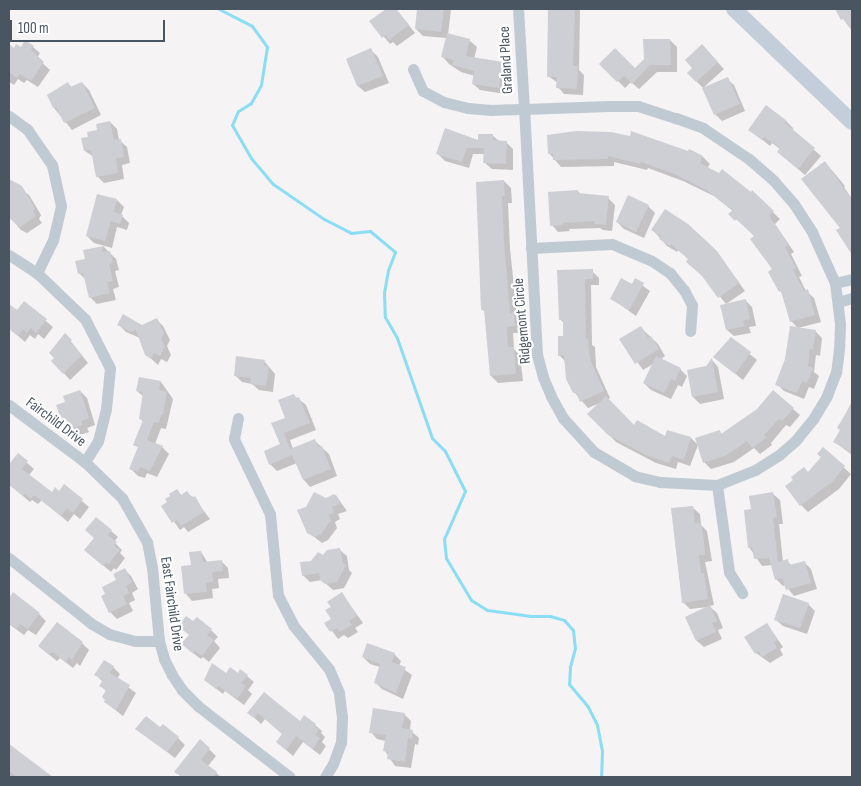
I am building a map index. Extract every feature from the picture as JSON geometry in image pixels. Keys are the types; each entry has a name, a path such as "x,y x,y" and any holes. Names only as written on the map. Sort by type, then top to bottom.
{"main road":[{"path":"734,9 852,122"}],"street":[{"name":"Graland Place","path":"518,9 524,109"},
{"path":"413,68 423,91 444,102 468,108 524,109"},
{"name":"Ridgemont Circle","path":"638,106 703,128 750,159 774,181 794,204 812,232 835,283 840,324 836,372 827,396 813,419 795,441 779,455 756,470 717,485 660,482 635,476 594,452 563,418 543,377 537,355 524,109 638,106"},
{"path":"9,116 27,129 52,165 61,206 53,240 37,274"},
{"path":"531,248 612,244 644,256 670,273 684,290 692,305 690,331"},
{"path":"9,255 37,274 85,319 110,368 106,409 98,441 85,462"},
{"path":"835,283 852,279"},
{"path":"838,302 852,298"},
{"name":"Fairchild Drive","path":"9,405 85,462"},
{"path":"238,418 234,438 270,514 278,594 293,625 329,669 339,693 342,716 341,742 325,777"},
{"name":"East Fairchild Drive","path":"85,462 122,498 147,542 152,567 159,641 164,659 182,690 198,706 290,777"},
{"path":"717,485 729,572 742,594"},
{"path":"9,558 92,624 109,634 135,641 159,641"}],"building":[{"path":"386,9 396,9 409,25 389,40 386,35 382,38 369,21"},
{"path":"417,9 444,9 441,32 415,29"},
{"path":"548,9 575,9 573,66 578,66 577,89 556,88 557,77 547,77"},
{"path":"835,9 852,9 852,31 843,19 841,20"},
{"path":"447,33 470,39 466,56 503,62 499,88 472,84 474,71 452,65 454,60 441,57"},
{"path":"643,39 670,39 671,65 650,65 632,84 624,76 617,82 599,64 615,48 635,68 644,59"},
{"path":"25,40 34,46 31,50 44,62 31,81 20,74 17,78 9,72 9,44 14,48 16,44 21,47"},
{"path":"702,44 718,62 696,82 687,73 692,68 685,60"},
{"path":"371,48 383,76 357,86 346,59"},
{"path":"728,77 740,104 714,115 702,88"},
{"path":"68,82 70,87 82,82 95,108 64,123 56,107 53,108 47,95"},
{"path":"766,105 787,121 785,123 815,148 798,169 777,152 780,148 764,137 762,140 748,130"},
{"path":"110,121 114,140 121,139 124,157 116,158 118,173 96,177 91,150 84,151 81,138 88,137 87,132 97,130 96,124"},
{"path":"445,128 478,140 478,134 493,134 493,140 507,141 506,164 483,163 484,148 467,148 462,162 436,154"},
{"path":"576,131 611,132 630,136 631,131 688,151 689,149 703,156 700,163 719,173 722,169 751,192 752,190 774,211 769,216 789,245 785,247 796,268 793,270 804,291 808,289 815,315 790,322 781,291 779,292 768,272 772,269 750,239 754,236 728,214 733,210 706,190 675,174 641,162 640,164 608,156 608,159 553,160 553,154 548,154 547,135"},
{"path":"825,161 852,200 852,255 836,230 840,228 801,179"},
{"path":"9,179 22,186 35,208 33,212 36,216 20,227 9,218"},
{"path":"504,180 505,196 502,196 504,241 510,313 514,312 515,326 507,327 508,347 514,347 516,374 490,376 484,309 481,310 476,182"},
{"path":"578,190 578,193 609,196 606,225 594,224 595,221 563,223 563,225 550,226 548,192"},
{"path":"97,194 117,199 114,212 123,215 120,224 111,221 105,241 86,236"},
{"path":"628,195 649,205 636,232 616,222"},
{"path":"665,209 688,224 717,251 739,283 718,298 702,276 686,262 688,259 671,244 670,246 659,239 661,236 651,230"},
{"path":"104,246 102,252 110,251 113,263 109,264 113,281 107,282 110,293 89,298 83,273 78,274 75,261 85,259 83,250"},
{"path":"593,269 593,279 585,279 586,339 588,339 590,359 604,391 580,402 576,392 573,393 566,379 564,355 558,356 558,336 563,336 563,320 559,320 557,270"},
{"path":"621,278 632,284 635,278 644,283 629,310 610,299"},
{"path":"746,299 750,319 743,321 745,326 726,330 720,305"},
{"path":"24,301 47,319 36,333 31,328 27,333 23,329 18,336 9,329 9,304 17,310"},
{"path":"123,314 142,325 157,318 164,333 161,339 165,347 160,356 154,353 151,359 145,355 136,330 131,332 117,325"},
{"path":"641,326 648,338 651,336 659,349 635,364 619,339"},
{"path":"790,326 816,330 813,349 810,349 808,366 813,368 807,383 802,381 797,393 775,385 785,359"},
{"path":"65,333 72,340 70,342 82,355 63,374 51,361 54,358 49,353"},
{"path":"731,337 751,352 735,374 713,357"},
{"path":"236,356 265,360 264,365 269,366 266,386 250,384 251,378 234,376"},
{"path":"656,356 681,368 675,381 671,379 664,393 643,383"},
{"path":"712,358 718,392 692,397 687,370 706,366"},
{"path":"139,377 161,381 159,390 167,391 163,415 161,415 159,423 154,422 147,440 163,446 150,471 140,467 138,472 129,469 138,447 133,445 143,420 139,419 143,392 136,391"},
{"path":"80,390 89,418 81,421 83,425 65,431 56,405 65,402 63,396"},
{"path":"773,390 794,408 782,421 779,419 764,435 766,438 752,448 747,441 727,455 703,463 695,438 720,430 721,434 757,409"},
{"path":"294,394 296,398 299,397 310,423 284,433 290,449 315,439 318,447 322,446 331,469 303,480 292,455 269,465 264,451 280,444 271,423 285,418 278,400"},
{"path":"606,396 634,425 637,420 665,436 667,430 691,437 684,460 672,456 669,463 648,456 608,435 587,414"},
{"path":"852,403 852,453 833,442 840,430 837,428"},
{"path":"823,447 845,466 832,482 800,506 785,486 793,480 791,477 804,467 808,472 821,457 817,454"},
{"path":"18,453 28,461 22,469 52,492 55,487 59,491 64,484 83,499 73,513 67,508 61,516 34,495 31,499 25,494 23,496 9,485 9,464"},
{"path":"177,489 181,495 187,491 192,498 195,496 204,512 181,526 177,520 172,523 161,506 167,502 165,499 170,496 169,494"},
{"path":"314,492 326,498 334,494 337,496 340,504 332,507 334,513 329,515 331,520 321,534 314,537 307,533 297,510 306,507"},
{"path":"773,492 777,517 773,518 778,562 788,559 789,565 805,561 811,583 786,590 782,578 775,580 769,558 754,559 752,547 748,548 744,510 751,509 749,496"},
{"path":"693,506 695,523 701,523 704,541 705,555 699,555 701,573 704,573 708,599 682,603 671,508"},
{"path":"96,517 112,530 108,535 117,542 114,546 120,550 108,564 107,562 103,566 84,550 94,538 85,530"},
{"path":"340,548 343,563 346,565 337,582 325,584 320,580 319,573 302,576 300,562 311,561 318,552 323,555 327,550"},
{"path":"201,551 203,562 222,560 223,571 212,572 213,582 206,583 207,592 184,594 181,566 191,565 189,552"},
{"path":"125,568 132,582 126,586 129,593 123,596 127,604 109,613 101,596 105,594 102,587 116,580 113,574"},
{"path":"13,592 40,613 28,629 20,624 17,629 9,623 9,598"},
{"path":"342,592 357,616 349,621 352,625 340,632 337,628 330,632 324,623 331,619 325,610 331,607 327,602"},
{"path":"783,594 809,603 800,628 774,620"},
{"path":"710,605 717,621 712,623 716,632 696,641 685,617"},
{"path":"186,616 193,621 197,617 212,629 207,635 214,640 202,656 195,651 194,654 181,644 189,635 178,626"},
{"path":"57,622 83,642 72,660 69,657 66,662 52,652 49,655 38,646"},
{"path":"767,623 778,640 774,642 777,648 762,657 758,651 755,654 744,637"},
{"path":"367,643 395,653 392,662 406,667 396,693 374,683 380,664 362,657"},
{"path":"104,660 114,666 110,673 130,685 116,710 104,702 105,700 102,697 106,690 99,686 103,680 94,675"},
{"path":"212,663 226,673 230,667 238,673 240,669 248,675 241,683 246,686 237,699 218,686 216,689 204,680"},
{"path":"264,692 300,721 304,715 316,724 314,726 319,730 315,735 320,738 313,749 296,736 286,750 276,742 282,734 258,713 254,718 247,713"},
{"path":"373,708 405,713 402,728 413,730 412,739 408,738 405,762 387,759 388,752 383,751 386,735 369,733"},
{"path":"146,716 160,727 163,724 179,737 167,752 135,729"},
{"path":"200,739 210,748 201,760 217,772 213,777 182,777 174,772"},
{"path":"9,744 53,777 17,777 9,771"}],"waterway":[{"path":"219,9 252,26 267,47 261,85 251,103 238,111 232,125 251,158 273,184 324,219 351,233 370,231 395,252 388,270 384,293 385,317 397,338 432,438 445,451 465,491 444,539 446,558 471,600 487,610 531,616 550,616 564,620 573,630 575,648 570,667 569,684 588,707 597,725 602,751 601,777"}]}
